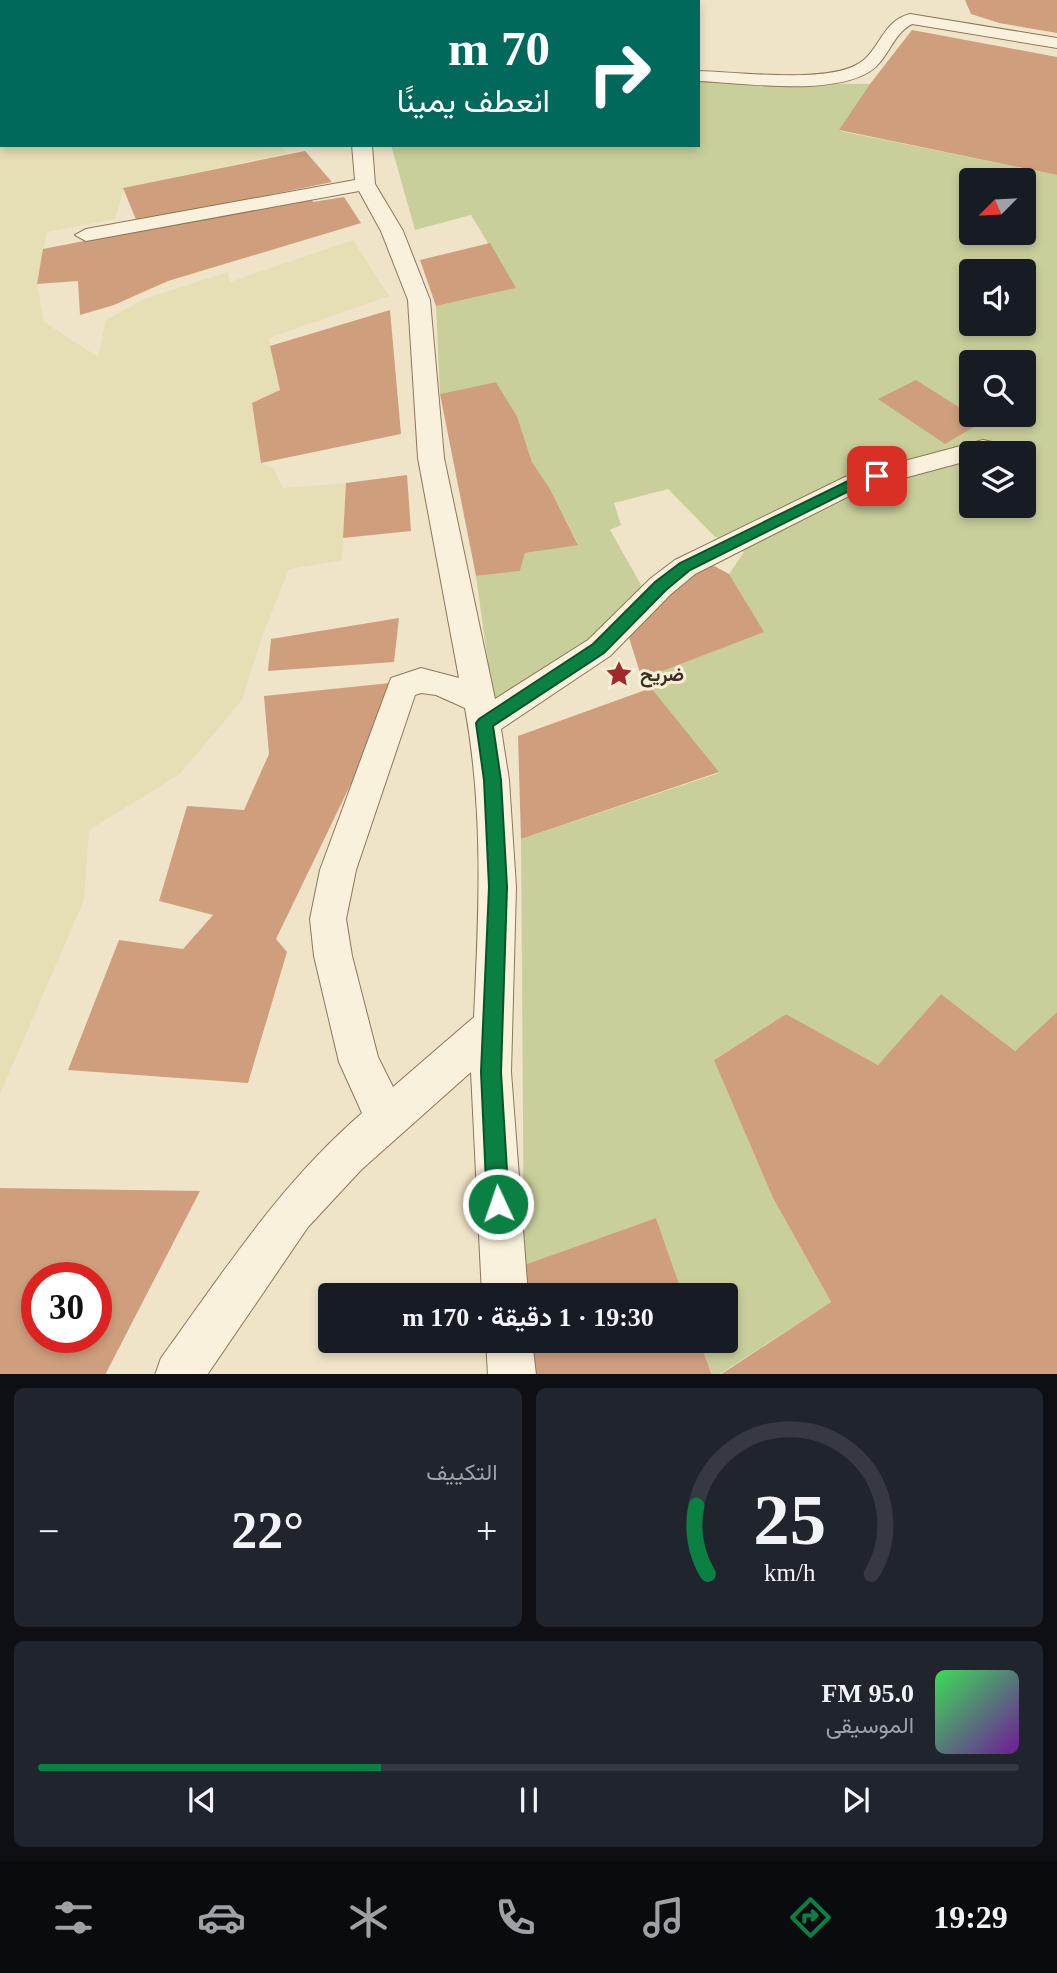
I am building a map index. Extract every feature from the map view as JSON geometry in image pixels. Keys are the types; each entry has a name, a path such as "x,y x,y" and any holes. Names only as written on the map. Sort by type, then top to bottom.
{"street":[{"path":"700,76 823,78 844,75 870,64 896,27 910,19 919,0"},
{"path":"910,19 1057,43"},
{"path":"362,147 365,184 392,231 419,300 431,458 482,712 492,780 498,887 492,1085 504,1283"},
{"path":"86,235 365,184"},
{"path":"482,712 599,648 661,586 685,567 855,483 959,456"},
{"path":"386,1118 359,1062 333,956 328,919 338,870 402,687 416,680 428,681 482,712"},
{"path":"178,1374 293,1212 386,1118 493,1026"},
{"path":"510,1353 512,1374"}],"shaded area":[{"path":"0,147 280,147 288,153 124,188 115,219 47,232 37,284 44,322 98,357 106,320 144,299 228,272 230,282 353,240 389,296 269,338 280,390 252,404 261,463 274,469 283,488 346,483 342,560 289,569 262,637 242,700 180,774 89,830 84,900 0,1094"}],"green space":[{"path":"700,82 870,84 840,131 1022,168 959,168 959,245 1036,245 1036,171 1057,175 1057,1012 1015,1051 941,994 878,1065 786,1014 715,1059 773,1198 831,1302 720,1374 712,1374 704,1353 738,1353 738,1283 679,1283 656,1218 524,1265 521,839 719,773 642,679 763,632 729,574 744,552 714,536 668,489 614,503 621,525 610,530 644,590 602,639 494,707 476,576 520,571 525,553 578,544 550,489 532,462 517,416 496,382 440,394 436,306 515,288 471,215 415,230 392,147 700,147"}],"building":[{"path":"965,0 1057,0 1057,33 999,23 971,14"},
{"path":"912,30 1057,57 1057,175 1036,171 1036,168 1023,168 839,130"},
{"path":"305,151 332,182 137,222 123,188"},
{"path":"310,197 313,202 344,197 361,223 168,281 114,305 80,315 78,281 37,284 43,249"},
{"path":"490,243 516,288 436,306 420,260"},
{"path":"390,310 401,434 261,463 252,403 280,390 270,346"},
{"path":"916,380 959,407 959,427 974,427 945,444 878,399"},
{"path":"496,382 517,416 532,462 550,489 578,545 525,553 520,571 476,576 440,394"},
{"path":"407,475 411,531 343,538 346,483"},
{"path":"707,562 729,574 764,632 642,679 626,628"},
{"path":"399,618 394,662 268,671 271,639"},
{"path":"400,682 276,939 287,952 248,1083 68,1070 119,940 183,949 213,915 159,901 187,806 244,810 269,754 264,696"},
{"path":"651,688 719,772 521,839 518,736"},
{"path":"941,994 1015,1051 1057,1012 1057,1374 722,1374 831,1302 773,1198 714,1060 786,1014 878,1065"},
{"path":"0,1188 200,1191 106,1374 0,1374"},
{"path":"656,1218 679,1283 525,1283 524,1265"},
{"path":"531,1353 704,1353 712,1374 533,1374"}],"place":[{"name":"ضريح","path":"619,674"}],"route":[{"path":"498,1204 491,1072 498,887 492,780 484,723 553,681 599,648 661,586 685,567 744,535 855,483 877,476"}]}
